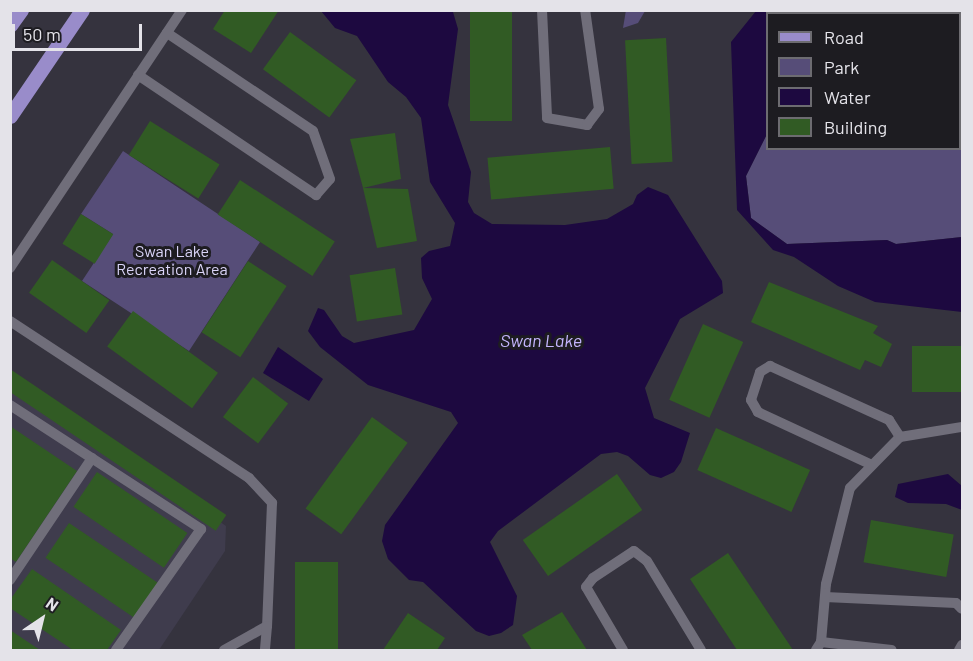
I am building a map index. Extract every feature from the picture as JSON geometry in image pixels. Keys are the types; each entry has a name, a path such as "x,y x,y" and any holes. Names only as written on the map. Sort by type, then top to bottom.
{"main road":[{"path":"10,26 21,10"},
{"path":"67,32 74,10"},
{"path":"10,116 82,10"}],"lane":[{"path":"10,268 182,10"},
{"path":"542,10 547,118 587,125 598,109 585,10"},
{"path":"138,75 316,195 330,179 313,131 167,33"},
{"path":"10,321 249,478 272,503 265,651"},
{"path":"872,465 758,412 751,400 760,372 770,366 889,420 900,437"},
{"path":"10,405 201,529 116,651"},
{"path":"892,651 818,646 825,597 850,488 900,437 963,427"},
{"path":"10,580 92,458"},
{"path":"623,651 586,587 593,578 634,551 647,561 701,651"},
{"path":"825,597 956,603 963,609"},
{"path":"224,651 267,626"},
{"path":"959,651 963,645"}],"shaded area":[{"path":"10,376 226,526 225,551 159,650 11,650"}],"green space":[{"path":"626,10 645,11 638,23 623,28"},
{"path":"851,10 962,11 962,237 896,244 887,240 787,244 751,218 746,176 766,136 766,150 961,150 961,12 850,12"},
{"name":"Swan Lake Recreation Area","path":"123,151 260,242 189,351 82,281 113,234 81,214"}],"water":[{"name":"Swan Lake","path":"321,11 453,12 458,29 448,105 471,172 468,202 474,213 492,224 565,225 607,219 633,204 637,195 648,187 668,195 722,281 723,293 680,319 645,388 654,418 690,433 681,462 674,472 661,478 650,475 628,456 617,452 601,454 498,531 490,542 517,596 513,625 501,633 489,636 476,631 423,582 409,580 388,559 382,541 385,525 458,423 451,412 368,385 320,347 308,331 318,308 324,310 342,336 354,343 414,330 432,299 422,278 421,258 429,251 450,246 455,223 430,182 421,118 406,97 388,82 357,36 335,28"},
{"path":"756,11 851,11 766,12 766,136 746,176 751,218 787,244 887,240 896,244 962,237 962,312 875,302 838,286 794,257 773,250 737,210 731,42"},
{"path":"278,347 323,379 309,401 263,373"},
{"path":"948,474 962,486 962,510 946,504 908,503 895,497 898,484"}],"building":[{"path":"225,10 279,10 251,53 213,29"},
{"path":"470,10 512,10 512,121 470,121"},
{"path":"290,32 356,80 329,117 263,69"},
{"path":"666,38 672,162 632,164 625,40"},
{"path":"150,121 220,164 198,198 129,155"},
{"path":"395,133 401,179 363,188 350,139"},
{"path":"610,147 614,189 491,200 487,158"},
{"path":"240,180 335,242 312,276 218,214"},
{"path":"363,188 408,189 417,241 377,248"},
{"path":"81,214 113,234 95,264 62,244"},
{"path":"52,260 109,300 86,333 29,293"},
{"path":"248,261 287,286 240,357 202,332"},
{"path":"395,268 402,314 357,322 350,275"},
{"path":"769,282 878,326 873,333 892,344 881,367 865,360 860,370 751,322"},
{"path":"133,311 218,373 192,408 107,347"},
{"path":"703,324 743,342 709,418 669,400"},
{"path":"912,346 962,346 962,392 912,392"},
{"path":"10,369 226,515 216,531 10,392"},
{"path":"253,377 288,403 258,443 223,417"},
{"path":"372,417 408,443 341,534 306,508"},
{"path":"10,426 77,471 16,562 10,558"},
{"path":"716,428 810,470 791,512 697,470"},
{"path":"97,472 187,533 164,568 74,507"},
{"path":"617,474 642,510 548,576 523,540"},
{"path":"871,520 954,535 946,577 864,562"},
{"path":"69,523 158,583 134,618 46,558"},
{"path":"728,553 793,650 737,650 690,579"},
{"path":"295,562 338,562 338,650 295,650"},
{"path":"32,569 121,630 107,650 73,650 10,608 10,600"},
{"path":"562,612 587,650 532,650 522,635"},
{"path":"408,613 445,638 437,650 383,650"},
{"path":"10,630 40,650 10,650"}]}
